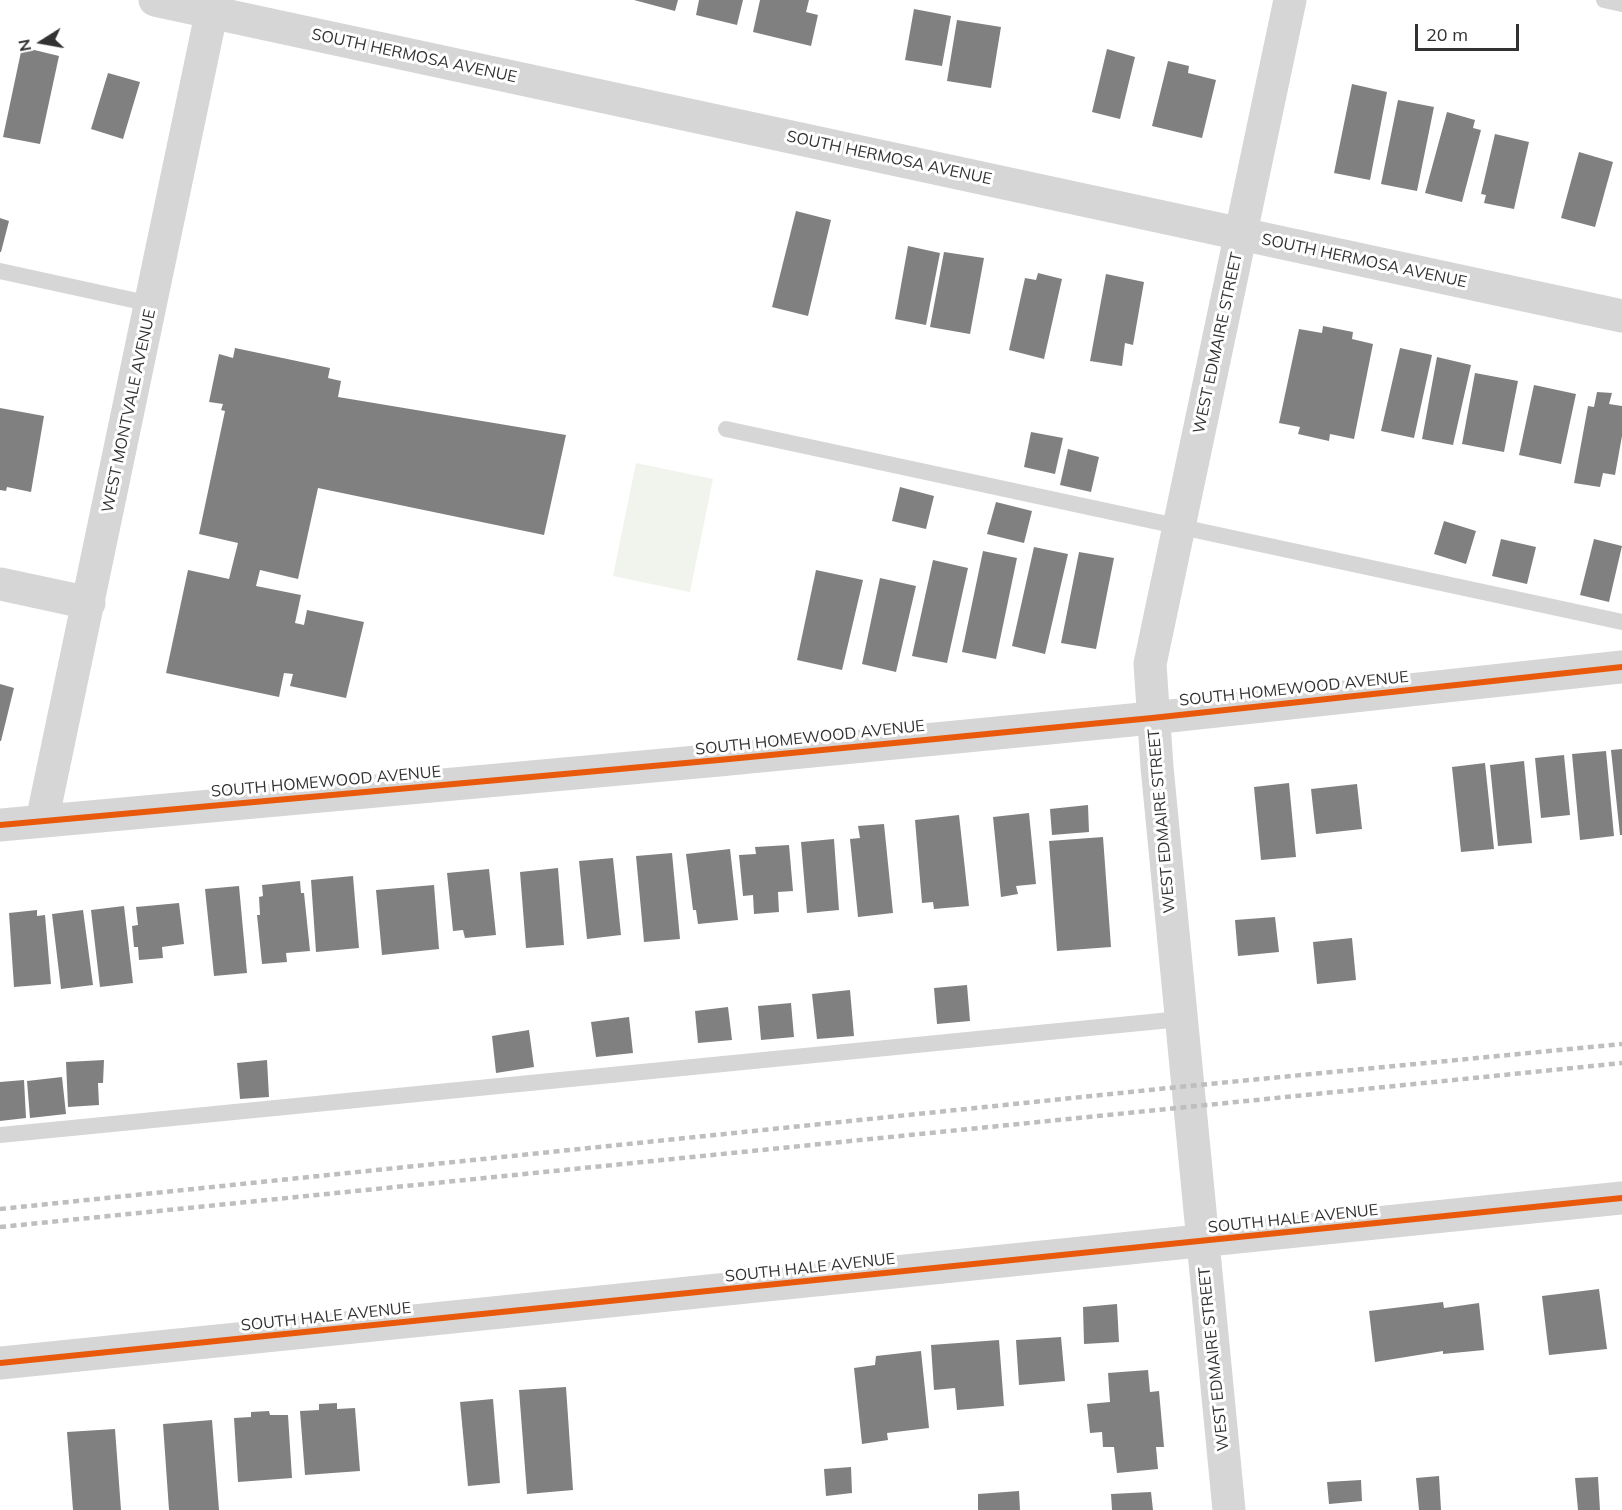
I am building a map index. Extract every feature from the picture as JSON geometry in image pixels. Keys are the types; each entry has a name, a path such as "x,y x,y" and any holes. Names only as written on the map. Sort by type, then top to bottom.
{"street":[{"name":"SOUTH HERMOSA AVENUE","path":"155,0 212,6 1622,316"},
{"name":"WEST EDMAIRE STREET","path":"1228,1510 1152,718 1150,664 1290,0"},
{"name":"WEST MONTVALE AVENUE","path":"42,821 212,6"},
{"path":"0,584 89,603"},
{"name":"SOUTH HOMEWOOD AVENUE","path":"0,825 1152,718 1622,666"},
{"name":"SOUTH HALE AVENUE","path":"0,1364 1622,1198"}],"lane":[{"path":"1604,0 1622,4"},
{"path":"0,271 151,304"},
{"path":"726,429 1622,622"},
{"path":"0,1135 1181,1019"}],"shaded area":[{"path":"636,463 713,479 690,592 613,576"}],"building":[{"path":"634,0 678,0 675,11"},
{"path":"699,0 743,0 737,25 696,15"},
{"path":"760,0 809,0 806,12 818,15 811,46 753,32"},
{"path":"914,9 951,16 942,66 905,60"},
{"path":"957,20 1001,27 991,88 947,81"},
{"path":"22,47 59,56 40,144 3,137"},
{"path":"1107,49 1135,57 1120,119 1092,112"},
{"path":"1168,61 1189,66 1188,73 1216,80 1202,138 1152,126"},
{"path":"108,73 140,82 123,139 91,129"},
{"path":"1352,84 1387,92 1370,180 1334,173"},
{"path":"1398,100 1434,107 1417,191 1381,184"},
{"path":"1447,112 1475,120 1473,128 1481,130 1462,202 1425,193"},
{"path":"1495,134 1529,142 1514,209 1484,203 1486,195 1481,194"},
{"path":"1579,152 1613,162 1595,227 1561,218"},
{"path":"796,211 831,220 808,316 772,307"},
{"path":"0,218 9,221 1,252 0,252"},
{"path":"908,246 940,253 926,325 895,319"},
{"path":"944,252 984,258 970,334 930,327"},
{"path":"1038,273 1062,279 1044,359 1009,350 1025,278 1036,280"},
{"path":"1106,274 1144,282 1133,345 1125,343 1122,366 1090,361"},
{"path":"1323,326 1353,332 1352,339 1373,344 1354,439 1330,434 1329,441 1298,434 1300,427 1279,423 1299,329 1322,333"},
{"path":"235,348 330,368 328,378 341,381 338,397 566,435 544,535 318,488 298,579 260,570 256,586 301,595 295,623 304,625 307,610 364,622 346,698 290,686 293,674 284,673 279,697 166,673 188,570 229,579 238,543 199,534 225,411 221,410 223,404 209,402 219,354 233,358"},
{"path":"1400,348 1432,355 1414,438 1381,431"},
{"path":"1437,357 1471,365 1453,445 1422,439"},
{"path":"1475,373 1518,381 1504,452 1462,444"},
{"path":"1534,385 1576,394 1561,464 1519,455"},
{"path":"1597,392 1612,393 1609,404 1622,406 1622,436 1615,475 1603,473 1600,487 1574,483 1588,406 1594,407"},
{"path":"0,408 44,416 31,492 7,487 6,491 0,490"},
{"path":"1031,432 1063,438 1055,474 1024,467"},
{"path":"1068,449 1099,457 1091,492 1060,485"},
{"path":"900,487 934,496 926,529 892,521"},
{"path":"996,502 1032,511 1024,543 987,534"},
{"path":"1444,521 1476,531 1466,564 1434,554"},
{"path":"1501,539 1536,547 1527,584 1492,576"},
{"path":"1594,539 1622,546 1609,602 1580,595"},
{"path":"1034,547 1068,554 1045,654 1012,646"},
{"path":"983,551 1017,558 996,659 962,652"},
{"path":"1079,552 1114,558 1096,649 1061,643"},
{"path":"933,560 968,568 947,663 912,656"},
{"path":"816,570 863,580 842,670 797,660"},
{"path":"880,578 916,586 896,672 862,664"},
{"path":"0,684 14,688 1,741 0,741"},
{"path":"1622,749 1622,835 1620,835 1611,750"},
{"path":"1606,751 1614,836 1580,840 1572,754"},
{"path":"1564,755 1570,815 1541,818 1535,758"},
{"path":"1524,761 1532,843 1498,846 1490,765"},
{"path":"1485,763 1494,849 1461,852 1452,767"},
{"path":"1289,783 1296,857 1261,860 1254,787"},
{"path":"1357,784 1362,829 1316,834 1311,789"},
{"path":"1088,805 1089,832 1052,835 1050,809"},
{"path":"1029,813 1036,884 1016,886 1018,894 1001,897 993,817"},
{"path":"959,815 969,906 934,909 933,902 922,903 915,820"},
{"path":"884,824 893,913 858,917 850,839 860,838 858,826"},
{"path":"1103,837 1111,947 1057,951 1049,841"},
{"path":"834,839 839,910 807,913 801,842"},
{"path":"789,845 793,891 778,892 779,912 754,914 753,895 743,896 739,855 756,854 755,847"},
{"path":"730,849 738,920 698,924 696,910 693,910 686,854"},
{"path":"672,853 680,939 644,942 636,856"},
{"path":"613,858 621,935 587,939 579,861"},
{"path":"558,868 564,945 526,948 520,872"},
{"path":"489,869 496,935 465,938 463,930 453,931 447,873"},
{"path":"353,876 359,948 316,952 311,880"},
{"path":"300,881 301,893 304,893 310,951 286,953 287,962 262,964 257,915 260,915 259,897 263,896 262,885"},
{"path":"434,885 439,949 382,955 376,890"},
{"path":"239,886 247,973 214,976 205,889"},
{"path":"179,903 184,944 162,947 163,958 139,960 138,947 134,947 132,926 138,925 136,907"},
{"path":"124,906 133,983 100,987 91,910"},
{"path":"37,910 37,916 45,915 51,984 14,987 9,913"},
{"path":"83,910 93,985 61,989 52,914"},
{"path":"1275,917 1279,952 1238,956 1235,920"},
{"path":"1352,938 1356,980 1317,984 1313,942"},
{"path":"967,985 970,1021 937,1024 934,988"},
{"path":"850,990 854,1036 817,1039 812,994"},
{"path":"791,1003 794,1037 761,1040 758,1006"},
{"path":"728,1007 732,1040 698,1043 695,1011"},
{"path":"629,1017 633,1053 596,1057 591,1022"},
{"path":"529,1030 534,1067 496,1073 492,1036"},
{"path":"104,1060 103,1083 98,1083 99,1105 68,1107 66,1062"},
{"path":"267,1060 269,1097 240,1099 237,1063"},
{"path":"62,1077 66,1114 30,1118 27,1081"},
{"path":"24,1080 26,1118 0,1121 0,1082"},
{"path":"1599,1289 1607,1349 1549,1355 1542,1296"},
{"path":"1443,1302 1444,1308 1479,1303 1484,1350 1443,1354 1443,1351 1375,1362 1369,1311"},
{"path":"1117,1304 1119,1342 1084,1344 1083,1307"},
{"path":"1061,1337 1065,1381 1019,1385 1016,1340"},
{"path":"999,1340 1004,1406 957,1410 955,1388 934,1390 931,1345"},
{"path":"921,1351 929,1428 887,1433 888,1440 862,1444 854,1368 875,1365 876,1356"},
{"path":"1148,1370 1150,1392 1159,1391 1164,1447 1156,1447 1158,1469 1117,1473 1114,1447 1103,1447 1102,1432 1090,1433 1087,1404 1110,1402 1108,1373"},
{"path":"566,1387 573,1490 527,1494 519,1390"},
{"path":"493,1399 500,1483 468,1486 460,1402"},
{"path":"337,1403 337,1409 355,1408 360,1471 305,1475 300,1411 319,1410 319,1404"},
{"path":"269,1411 270,1415 288,1415 292,1478 238,1482 234,1418 251,1417 251,1412"},
{"path":"212,1420 219,1510 169,1510 163,1424"},
{"path":"115,1429 121,1510 73,1510 67,1432"},
{"path":"851,1467 852,1493 826,1496 824,1469"},
{"path":"1439,1476 1441,1510 1419,1510 1416,1478"},
{"path":"1598,1477 1600,1510 1578,1510 1575,1478"},
{"path":"1361,1480 1362,1501 1329,1504 1327,1482"},
{"path":"1019,1491 1020,1510 978,1510 978,1494"},
{"path":"1151,1492 1153,1510 1112,1510 1111,1494"}],"railway":[{"path":"0,1209 1188,1086 1622,1044"},
{"path":"0,1227 1622,1063"}],"cycle path":[{"path":"0,825 1152,718 1622,667"},
{"path":"0,1363 1622,1198"}]}
